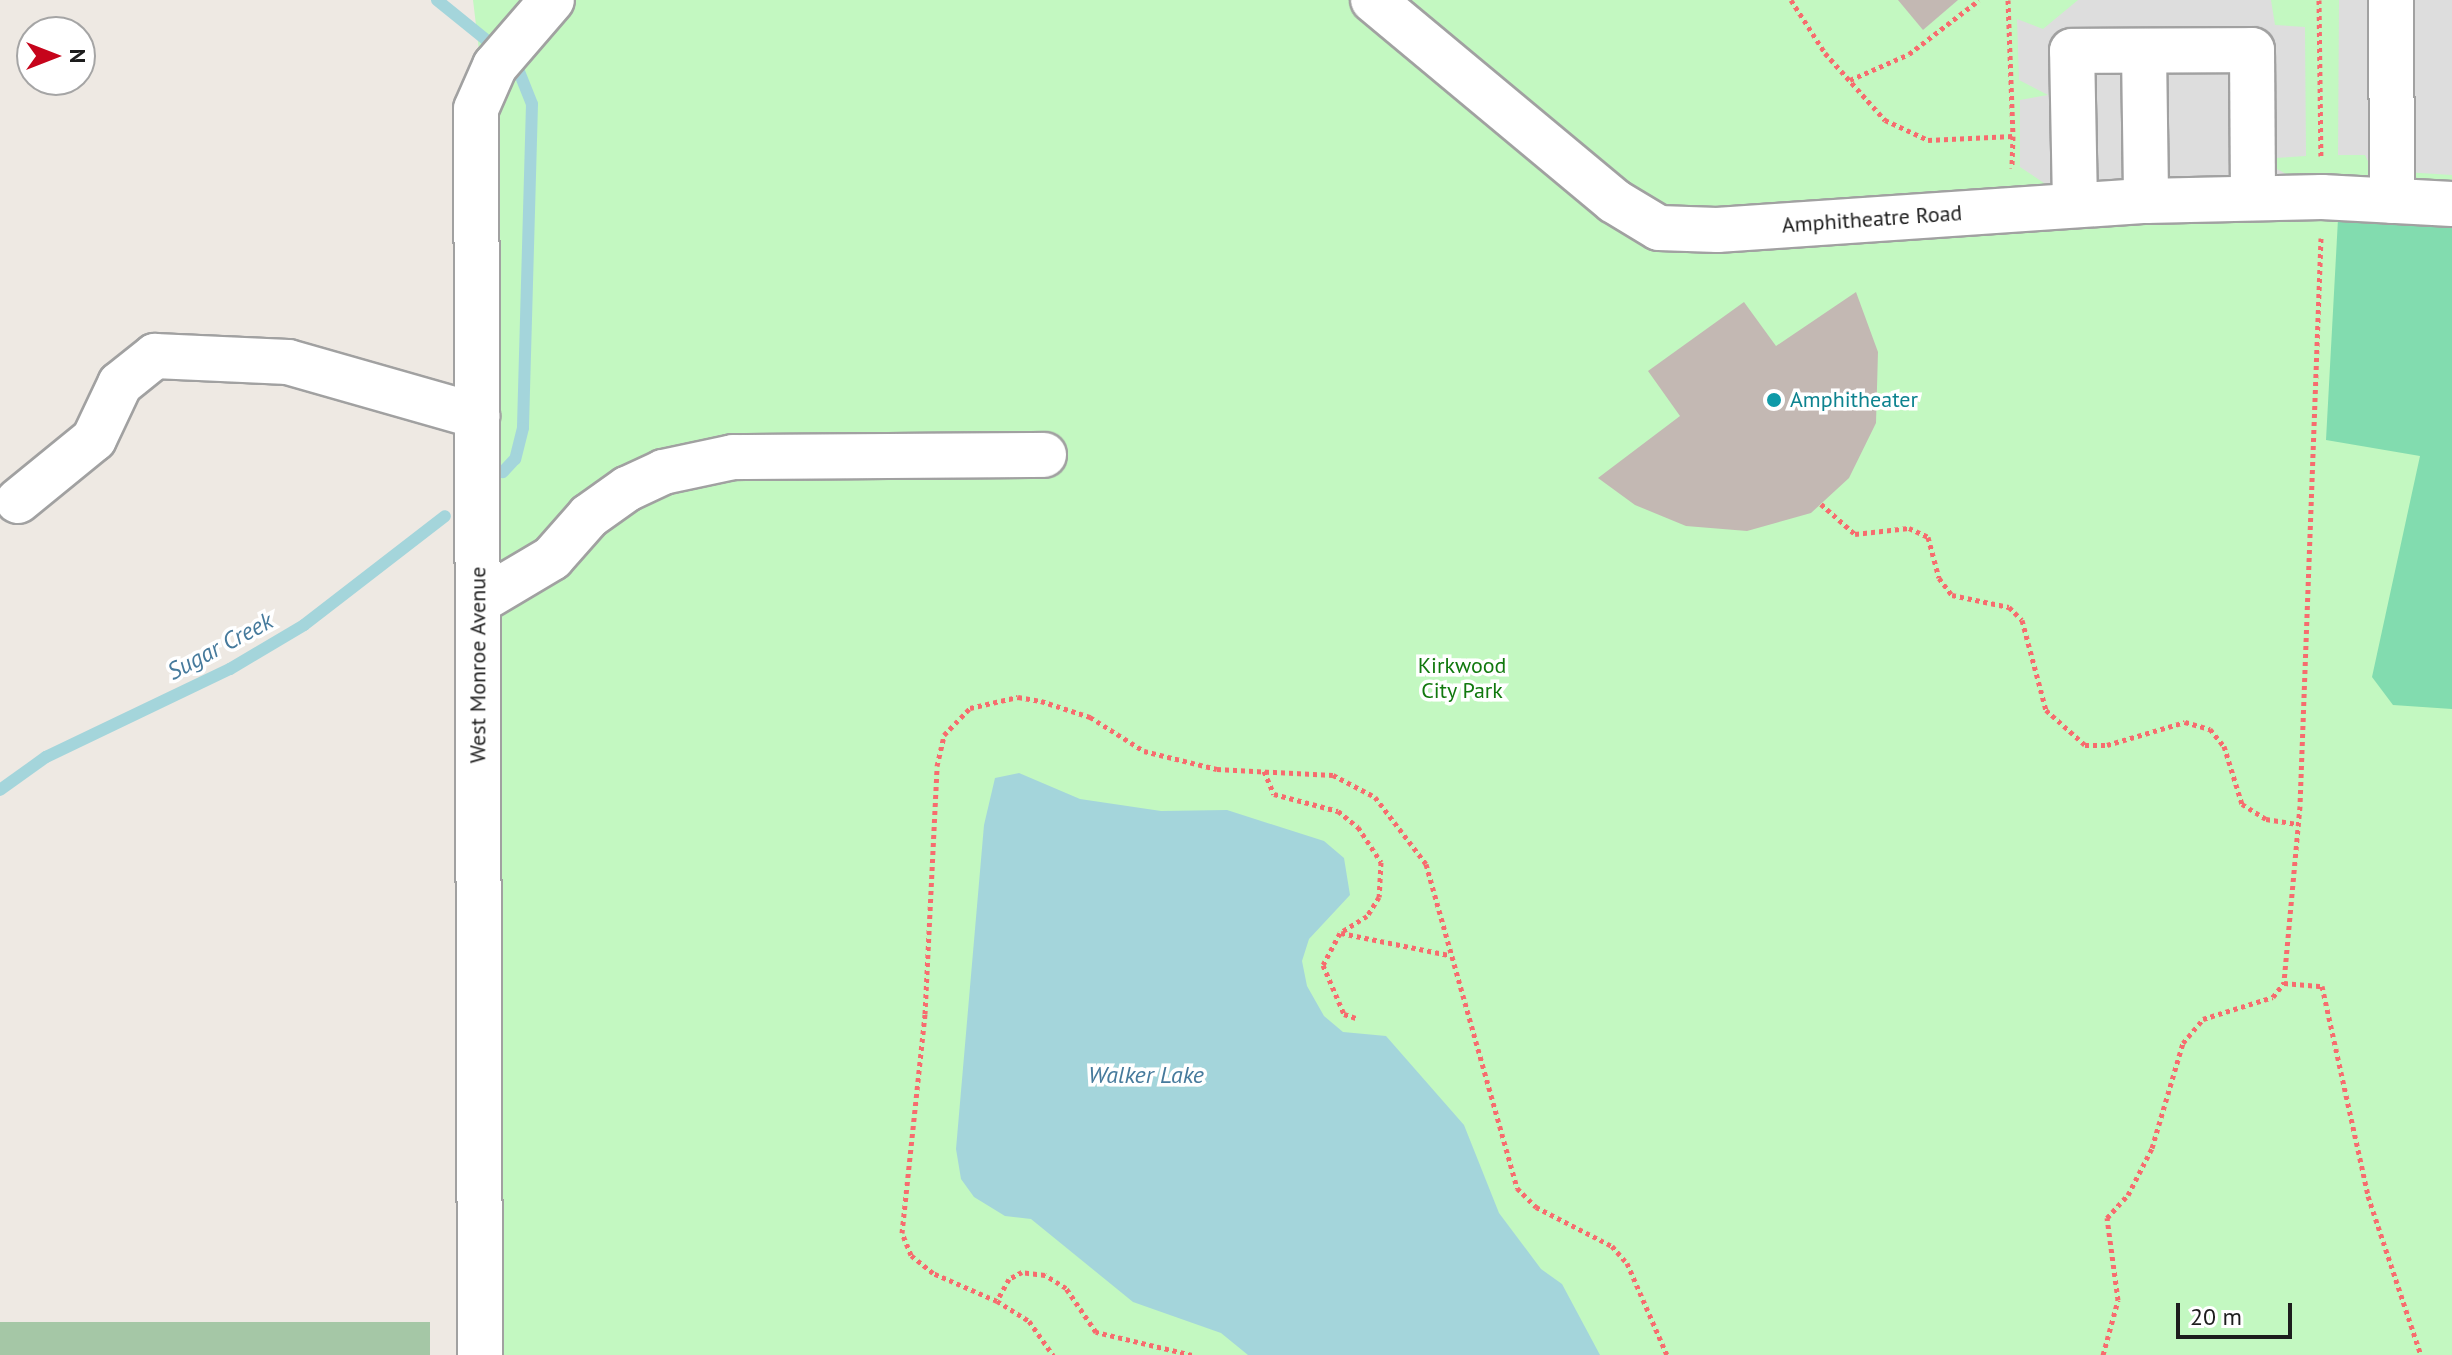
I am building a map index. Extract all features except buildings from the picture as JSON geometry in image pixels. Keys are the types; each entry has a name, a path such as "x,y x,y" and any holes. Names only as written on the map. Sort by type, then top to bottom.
{"street":[{"name":"West Monroe Avenue","path":"480,1355 476,109 495,66 552,0"},
{"name":"Amphitheatre Road","path":"1373,0 1614,201 1659,228 1717,230 2146,201 2322,197 2452,204"},
{"path":"2391,0 2392,201"},
{"path":"2075,204 2072,51 2252,50 2253,198"},
{"path":"2144,51 2146,201"},
{"path":"18,501 94,439 120,384 155,356 288,362 477,416"},
{"path":"478,602 552,558 589,516 627,489 663,472 733,457 1044,455"}],"path":[{"path":"1791,0 1850,80 1885,120 1928,140 2013,136"},
{"path":"1850,80 1909,54 1979,0"},
{"path":"2008,0 2012,209"},
{"path":"2103,1355 2118,1300 2107,1218 2128,1195 2152,1148 2183,1043 2203,1019 2273,997 2284,983 2298,824 2322,197 2319,0"},
{"path":"1821,504 1855,534 1909,528 1928,537 1939,578 1952,595 2016,613 2046,710 2085,745 2107,745 2185,722 2210,729 2224,746 2242,804 2266,819 2298,824"},
{"path":"1053,1355 1029,1321 997,1301 933,1273 911,1255 902,1233 925,1014 930,835 944,735 970,708 1018,697 1073,709 1144,751 1217,769 1333,775 1375,797 1395,816 1426,864 1517,1188 1536,1207 1612,1246 1627,1263 1667,1355"},
{"path":"1264,771 1274,794 1338,811 1373,846 1381,862 1379,897 1367,916 1340,933 1327,951 1325,978 1344,1014 1356,1018"},
{"path":"1340,933 1450,955"},
{"path":"2284,983 2322,986 2368,1196 2421,1355"},
{"path":"997,1301 1009,1279 1022,1272 1045,1275 1066,1288 1096,1332 1192,1355"}],"green space":[{"name":"Kirkwood City Park","path":"473,0 2452,0 2452,1355 498,1355 489,134"},
{"path":"2338,219 2452,226 2452,709 2393,705 2372,677 2420,456 2326,440"},
{"path":"0,1322 430,1322 430,1355 0,1355"}],"shaded area":[{"path":"2078,0 2271,0 2275,25 2305,27 2306,156 2275,158 2277,169 2290,176 2050,187 2020,167 2020,100 2048,95 2019,80 2017,19 2043,29"},
{"path":"2339,0 2452,0 2452,175 2372,170 2365,155 2338,155"}],"water":[{"name":"Walker Lake","path":"1019,773 1080,799 1161,811 1227,810 1324,841 1344,858 1350,895 1309,939 1302,961 1307,986 1324,1016 1343,1032 1386,1036 1464,1125 1499,1213 1541,1269 1562,1284 1600,1355 1248,1355 1221,1333 1133,1302 1031,1219 1005,1216 974,1197 961,1179 956,1149 984,825 995,778"}],"waterway":[{"name":"Sugar Creek","path":"437,0 516,64 532,104 523,428 515,459 503,472"},
{"name":"Sugar Creek","path":"0,790 46,757 230,669 304,625 445,516"}],"place":[{"name":"Amphitheater","path":"1774,400"}]}
